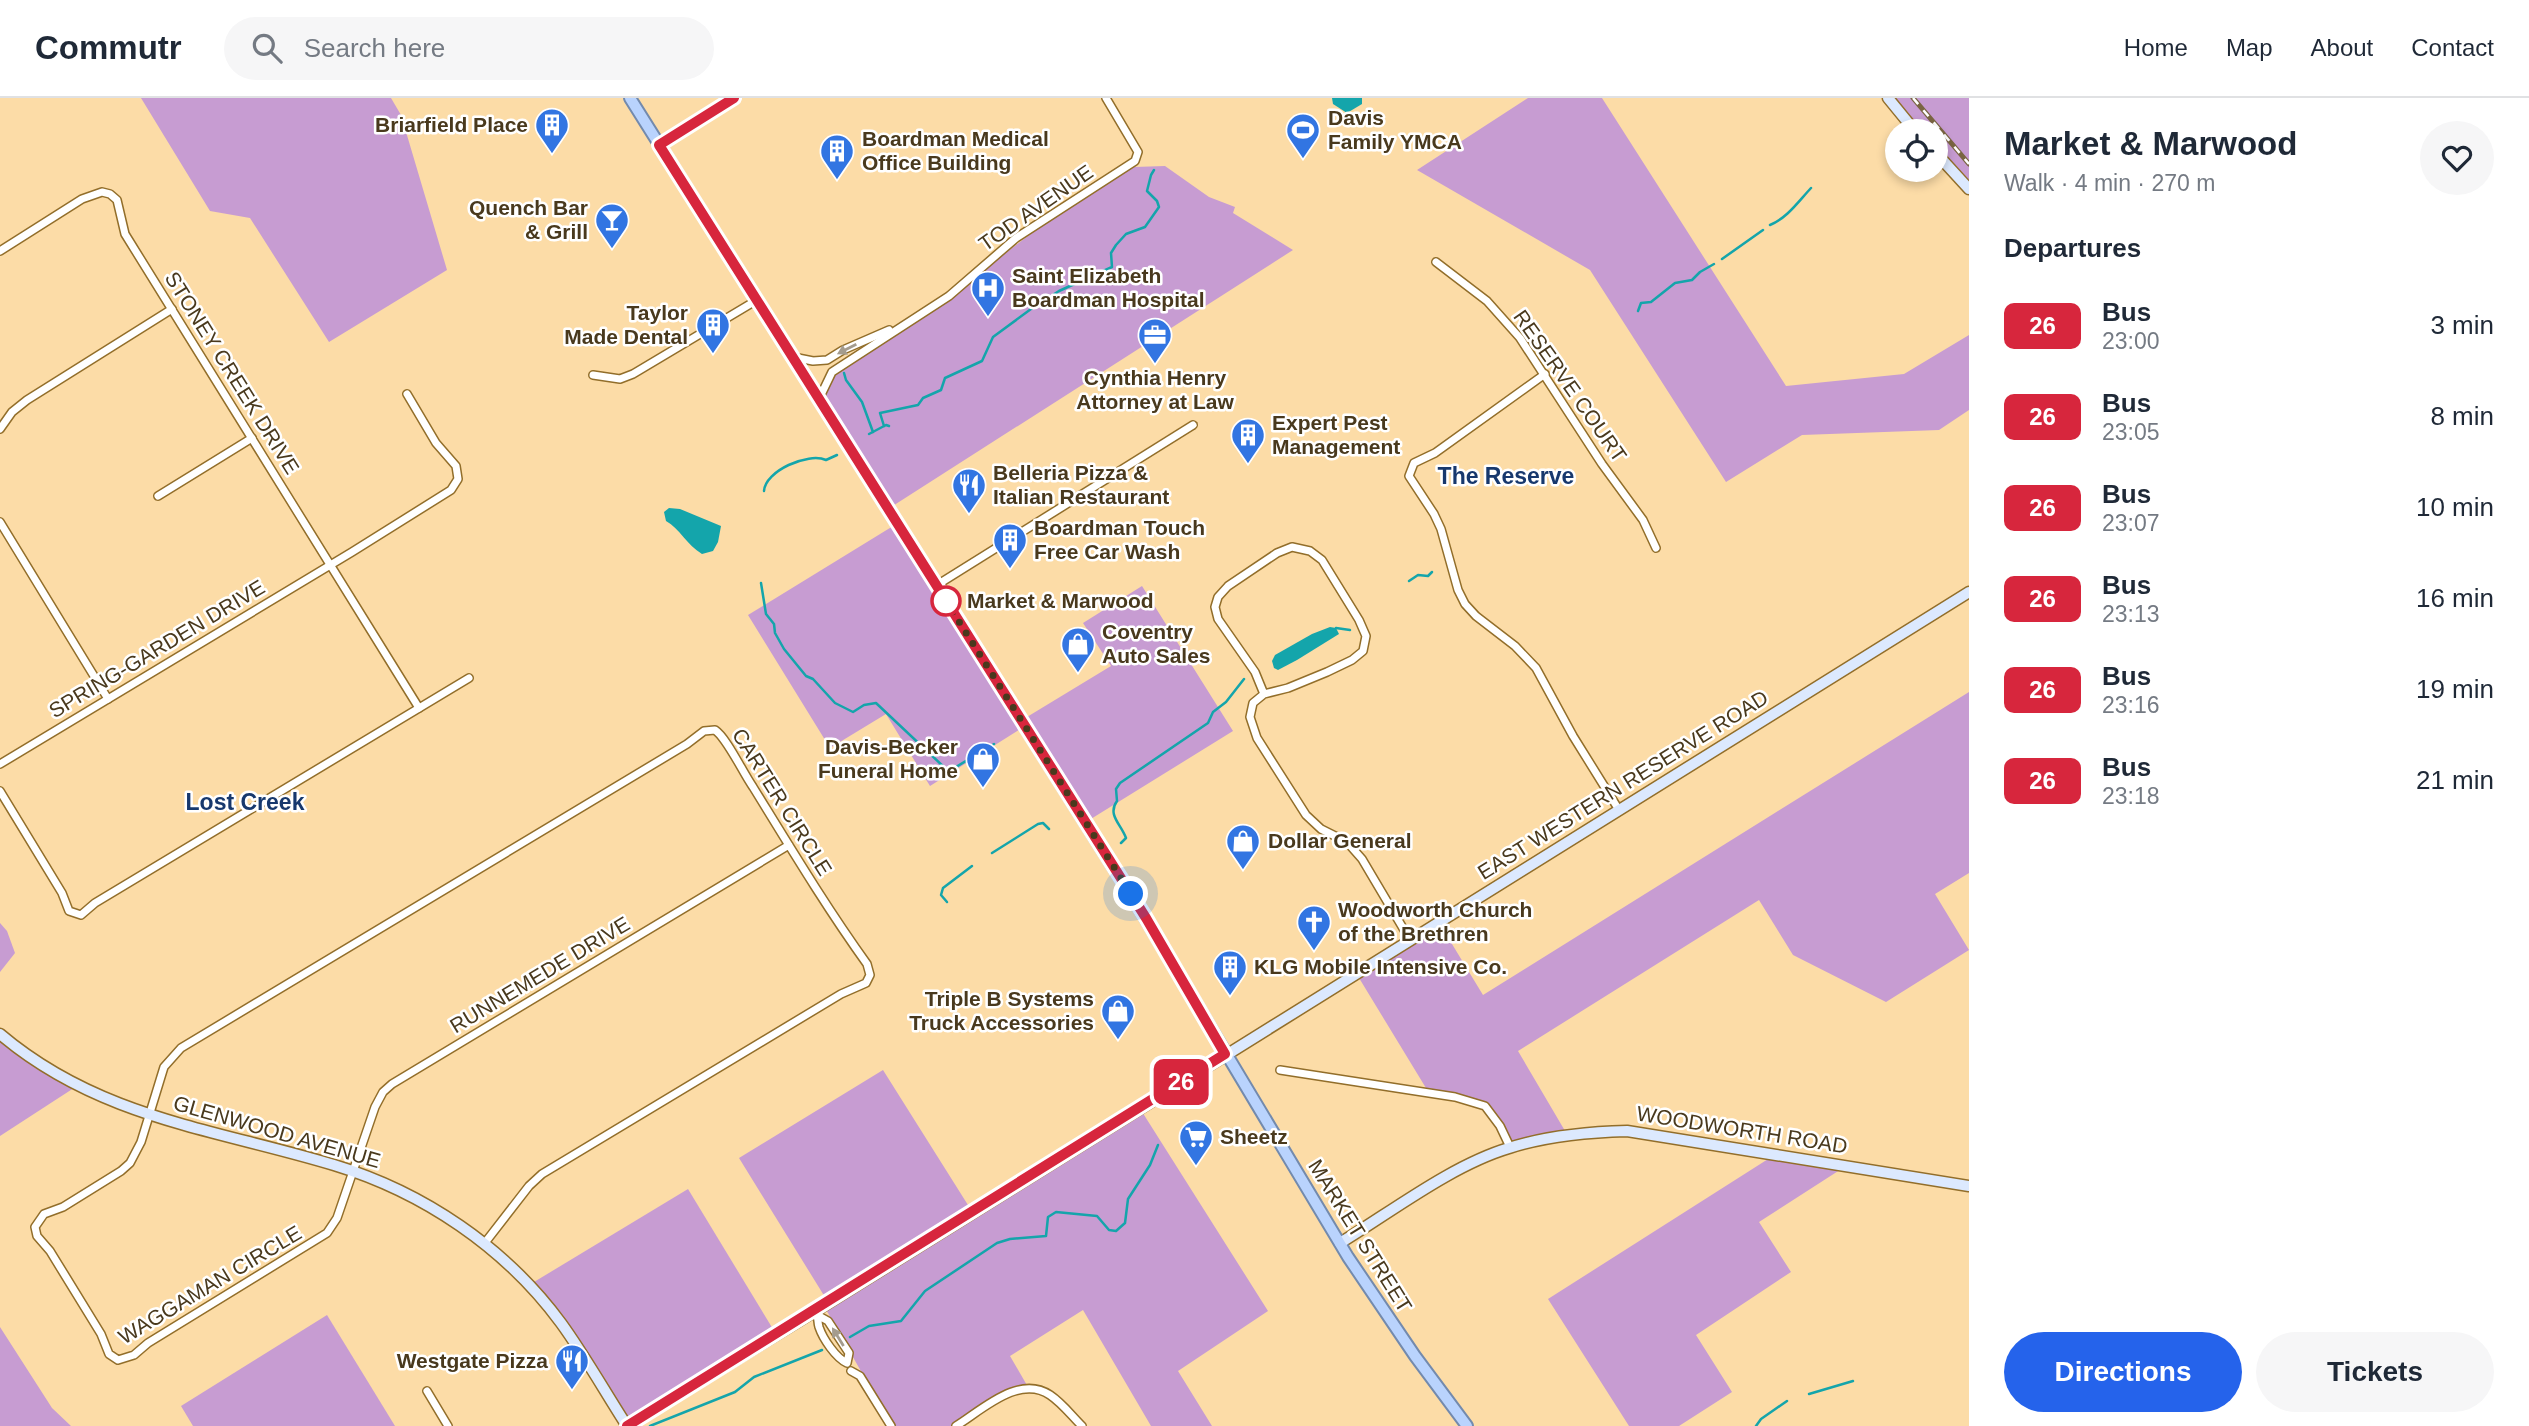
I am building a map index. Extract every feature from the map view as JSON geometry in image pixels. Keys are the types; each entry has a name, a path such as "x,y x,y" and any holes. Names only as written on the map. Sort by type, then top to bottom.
{"main road":[{"name":"MARKET STREET","path":"630,98 1146,918 1340,1243 1415,1356 1467,1426"},
{"path":"659,145 734,98"},
{"path":"1888,98 1905,119"},
{"path":"1948,166 1969,189"},
{"name":"EAST WESTERN RESERVE ROAD","path":"627,1426 817,1313 1225,1054 1969,592"},
{"name":"GLENWOOD AVENUE","path":"0,1034 27,1056 72,1083 115,1104 353,1171 432,1207 484,1244 525,1281 560,1322 627,1426"},
{"name":"WOODWORTH ROAD","path":"1340,1243 1454,1174 1510,1147 1569,1136 1627,1131 1969,1186"}],"street":[{"name":"TOD AVENUE","path":"819,399 832,372 949,296 1016,238 1135,161 1138,152 1106,98"},
{"name":"STONEY CREEK DRIVE","path":"0,251 82,199 102,192 114,196 118,202 125,234 419,708"},
{"name":"RESERVE COURT","path":"1436,261 1474,290 1498,312 1520,338 1643,520 1656,548"},
{"path":"593,375 620,379 633,374 757,300"},
{"path":"0,429 12,412 27,400 172,309"},
{"name":"TOD AVENUE","path":"793,357 813,361 827,360 868,338 899,327"},
{"path":"1545,374 1435,453 1414,463 1409,476 1441,529 1458,590 1465,604 1476,616 1515,646 1536,668 1573,736 1619,810"},
{"name":"SPRING-GARDEN DRIVE","path":"0,764 332,565 451,490 458,472 456,466 436,443 407,394"},
{"path":"937,585 1193,425"},
{"path":"158,496 252,438"},
{"path":"0,522 108,699"},
{"path":"1264,694 1255,672 1218,619 1215,607 1218,597 1228,586 1277,553 1292,547 1310,551 1322,560 1359,620 1366,636 1363,651 1352,660 1327,672 1288,688 1264,694 1254,703 1250,718 1256,738 1306,815 1321,829 1347,842 1362,859 1410,940"},
{"path":"0,791 62,893 69,911 81,915 95,903 470,678"},
{"name":"CARTER CIRCLE","path":"149,1115 164,1067 181,1048 664,758 704,731 712,729 723,736 733,757 867,964 870,975 866,983 841,994 542,1174 484,1244"},
{"name":"RUNNEMEDE DRIVE","path":"353,1171 379,1098 392,1084 789,845"},
{"path":"1280,1070 1455,1097 1485,1106 1500,1126 1510,1147"},
{"name":"WAGGAMAN CIRCLE","path":"149,1115 138,1150 130,1163 63,1207 44,1214 35,1227 37,1236 50,1251 101,1334 109,1354 118,1360 134,1355 148,1343 322,1237 337,1218 353,1171"},
{"path":"817,1313 828,1321 849,1353 847,1363 839,1359 819,1326 817,1313"},
{"path":"852,1371 860,1376 891,1426"},
{"path":"956,1426 1014,1390 1028,1387 1050,1395 1082,1426"},
{"path":"427,1391 448,1426"}],"shaded area":[{"path":"141,98 391,98 401,115 447,270 329,342 250,218 210,211"},
{"path":"1528,98 1602,98 1786,386 1904,374 1969,335 1969,410 1939,430 1802,435 1726,482 1590,270 1417,170"},
{"path":"1888,98 1969,98 1969,189 1948,166 1948,119 1905,119"},
{"path":"1165,166 1209,197 1235,207 1233,213 1293,250 888,509 819,399 835,373 954,297 995,261 1053,217 1134,167"},
{"path":"898,523 1022,720 1111,666 1083,623 1142,586 1233,731 1086,822 1025,726 930,786 886,714 830,748 748,615"},
{"path":"1969,692 1969,873 1935,894 1969,950 1886,1002 1793,955 1759,900 1518,1051 1568,1136 1510,1147 1485,1106 1429,1093 1356,973 1438,921 1483,995"},
{"path":"0,923 7,931 15,953 0,972"},
{"path":"0,1034 77,1086 0,1136"},
{"path":"883,1070 973,1213 1139,1107 1268,1311 1178,1371 1212,1426 1151,1426 1083,1310 1010,1356 1028,1387 1014,1390 956,1426 892,1426 824,1306 828,1302 739,1158"},
{"path":"1776,1154 1846,1166 1759,1222 1791,1272 1696,1335 1732,1392 1679,1426 1629,1426 1548,1299"},
{"path":"688,1189 776,1334 627,1426 529,1285"},
{"path":"327,1315 395,1426 193,1426 181,1406"},
{"path":"0,1327 52,1408 71,1426 0,1426"}],"water":[{"path":"1332,98 1362,98 1362,104 1347,113 1333,104"},
{"path":"669,508 680,509 721,526 713,551 702,554 666,521 664,512"},
{"path":"1330,627 1336,628 1339,634 1278,670 1274,668 1272,661 1275,655"}],"waterway":[{"path":"884,426 880,413 918,405 923,398 941,390 945,378 982,361 993,337 1031,309 1059,291 1112,267 1111,253 1116,245 1126,234 1145,227 1159,207 1147,191 1154,170"},
{"path":"1770,225 1787,214 1811,188"},
{"path":"1722,259 1763,230"},
{"path":"1638,311 1641,303 1651,302 1675,283 1692,280 1714,264"},
{"path":"844,373 862,402 873,432"},
{"path":"869,434 889,426"},
{"path":"764,491 772,477 789,465 809,459 826,460 837,455"},
{"path":"1409,581 1418,575 1428,576 1432,572"},
{"path":"761,583 766,614 774,624 775,633 784,649 806,676 813,679 835,703 853,712 864,705 876,703 945,768 951,770 994,744"},
{"path":"1336,628 1350,630"},
{"path":"1121,843 1126,838 1113,811 1117,801 1116,789 1120,783 1208,723 1213,712 1226,702 1244,679"},
{"path":"992,853 1038,824 1043,823 1049,829"},
{"path":"947,902 941,895 943,888 972,866"},
{"path":"850,1337 869,1326 901,1321 925,1291 997,1243 1010,1239 1046,1236 1048,1217 1056,1212 1097,1216 1109,1230 1116,1231 1125,1223 1128,1199 1150,1165 1158,1145"},
{"path":"650,1426 735,1392 754,1377 822,1350"},
{"path":"1809,1394 1853,1381"},
{"path":"1756,1426 1761,1419 1787,1401"}],"railway":[{"path":"1913,98 1969,164"}],"bus line":[{"name":"26","path":"627,1426 1225,1054 1146,918 659,145 734,98"}],"place":[{"name":"Briarfield Place","path":"552,155"},
{"name":"Davis Family YMCA","path":"1303,160"},
{"name":"Boardman Medical Office Building","path":"837,181"},
{"name":"Quench Bar & Grill","path":"612,250"},
{"name":"Saint Elizabeth Boardman Hospital","path":"988,318"},
{"name":"Taylor Made Dental","path":"713,355"},
{"name":"Cynthia Henry Attorney at Law","path":"1155,365"},
{"name":"Expert Pest Management","path":"1248,465"},
{"name":"Belleria Pizza & Italian Restaurant","path":"969,515"},
{"name":"Boardman Touch Free Car Wash","path":"1010,570"},
{"name":"Market & Marwood","path":"946,601"},
{"name":"Coventry Auto Sales","path":"1078,674"},
{"name":"Davis-Becker Funeral Home","path":"983,789"},
{"name":"Dollar General","path":"1243,871"},
{"name":"Woodworth Church of the Brethren","path":"1314,952"},
{"name":"KLG Mobile Intensive Co.","path":"1230,997"},
{"name":"Triple B Systems Truck Accessories","path":"1118,1041"},
{"name":"Sheetz","path":"1196,1167"},
{"name":"Westgate Pizza","path":"572,1391"}],"district":[{"name":"The Reserve","path":"1506,476"},
{"name":"Lost Creek","path":"245,802"}],"route":[{"path":"946,601 1131,894"}]}
